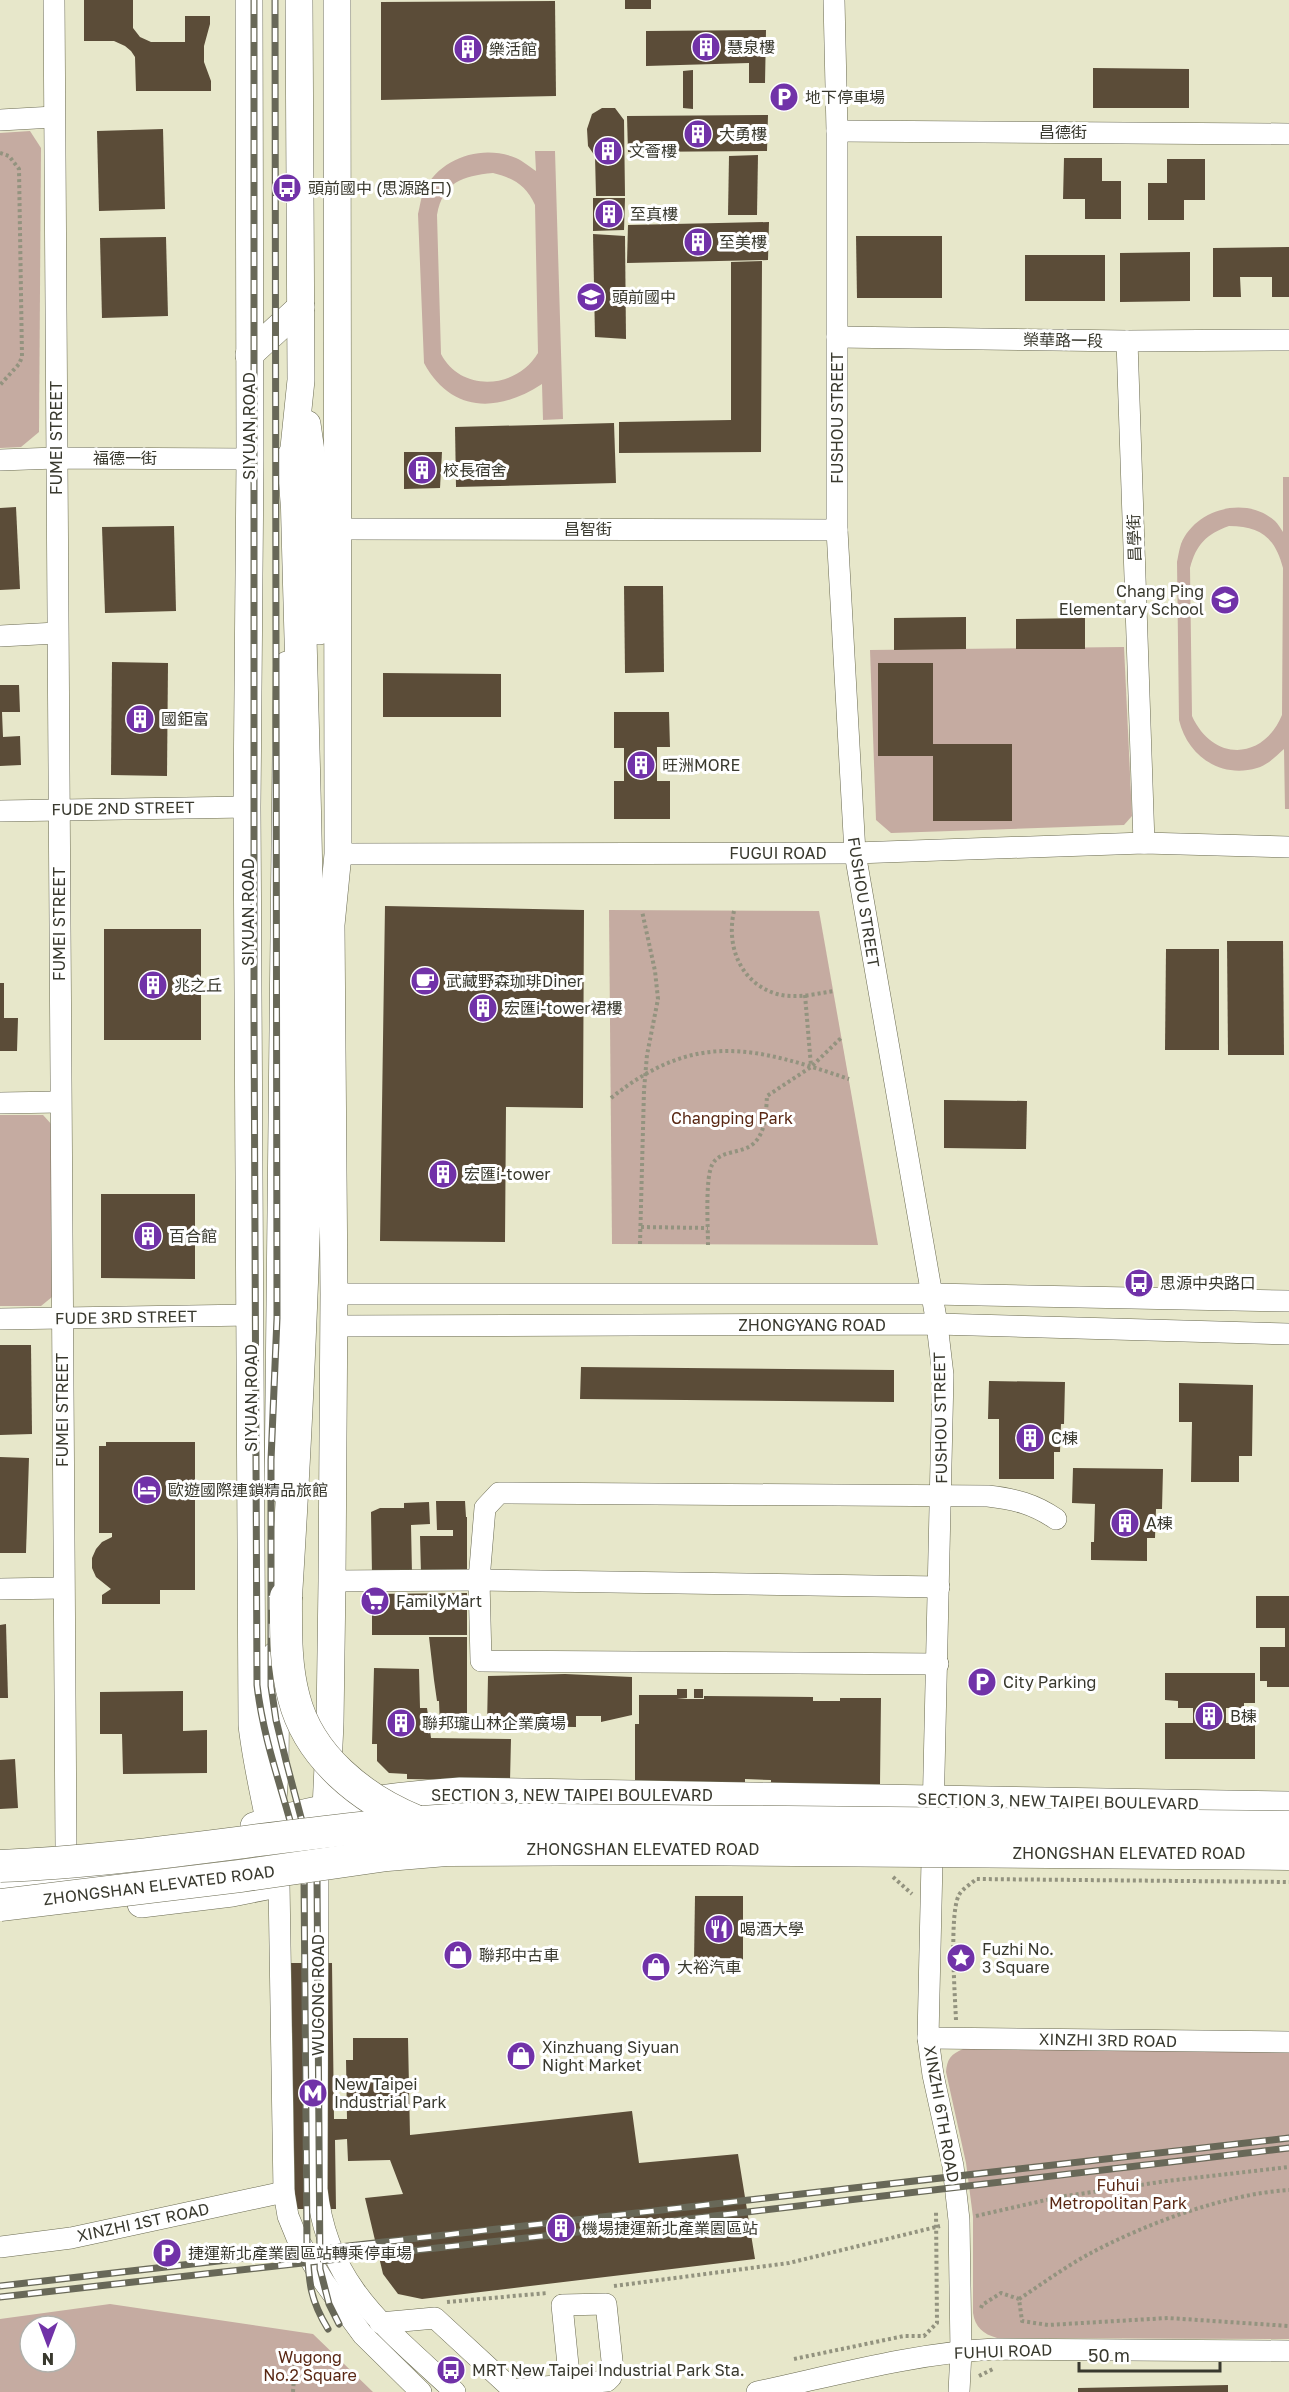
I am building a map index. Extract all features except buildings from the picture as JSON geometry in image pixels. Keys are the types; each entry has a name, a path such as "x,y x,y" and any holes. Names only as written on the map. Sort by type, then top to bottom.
{"highway":[{"path":"293,457 297,508 307,1039 307,1109 297,1410 286,1597 289,1669 293,1698 303,1724 318,1748 341,1774 371,1798 399,1814 423,1824 456,1832 561,1843 655,1849"},
{"name":"ZHONGSHAN ELEVATED ROAD","path":"0,1866 147,1855 396,1823 468,1819 1289,1827"},
{"name":"ZHONGSHAN ELEVATED ROAD","path":"0,1905 387,1855 446,1850 655,1849 1289,1854"},
{"path":"0,1883 278,1873 322,1859"}],"main road":[{"name":"SIYUAN ROAD","path":"249,0 250,459 247,807 252,1725 261,1789 271,1822 278,1873"},
{"name":"SIYUAN ROAD","path":"271,1822 275,1773 288,508 301,380 299,0"},
{"name":"SIYUAN ROAD","path":"322,1859 330,1724 332,1581 334,1294 331,925 338,854 337,0"},
{"path":"249,355 301,307"},
{"name":"SIYUAN ROAD","path":"301,380 319,507 321,847 331,925"},
{"name":"SECTION 3, NEW TAIPEI BOULEVARD","path":"0,1854 202,1836 231,1832 325,1808 394,1796 460,1791 1289,1805"},
{"path":"271,1822 322,1859 1289,1869"},
{"path":"322,1859 444,1835 931,1835 1289,1840"},
{"path":"0,1920 232,1893 278,1873"}],"street":[{"name":"FUMEI STREET","path":"54,0 66,1848"},
{"name":"FUSHOU STREET","path":"834,0 837,131 837,530 855,853 937,1324 943,1375 938,1664 933,1799"},
{"path":"0,120 54,117"},
{"name":"昌德街","path":"837,131 1289,134"},
{"name":"榮華路一段","path":"837,336 1127,341 1289,340"},
{"name":"昌學街","path":"1127,341 1144,843"},
{"name":"福德一街","path":"0,460 250,459"},
{"name":"昌智街","path":"338,529 837,530"},
{"path":"0,636 57,633"},
{"name":"FUDE 2ND STREET","path":"0,811 58,808 247,807"},
{"name":"FUGUI ROAD","path":"338,854 855,853 1144,843 1289,848"},
{"path":"0,1103 60,1102"},
{"name":"ZHONGYANG ROAD","path":"334,1294 931,1294 1289,1301"},
{"name":"FUDE 3RD STREET","path":"0,1319 251,1315"},
{"name":"ZHONGYANG ROAD","path":"334,1326 937,1324 1289,1334"},
{"path":"938,1664 481,1661 479,1580 485,1508 499,1493 988,1496 1018,1500 1038,1507 1056,1519"},
{"path":"332,1581 479,1580 939,1587"},
{"path":"0,1589 63,1588"},
{"name":"XINZHI 6TH ROAD","path":"933,1799 928,2038 933,2075 953,2166 959,2220 961,2351 958,2392"},
{"name":"WUGONG ROAD","path":"322,1859 317,2189 319,2212 333,2255 349,2285 367,2310 455,2392"},
{"path":"278,1873 284,2192 288,2216 297,2238 324,2282 363,2335 421,2392"},
{"name":"XINZHI 3RD ROAD","path":"928,2038 1289,2042"},
{"name":"XINZHI 1ST ROAD","path":"0,2247 71,2238 284,2192"},
{"path":"380,2323 435,2318 511,2391 570,2385"},
{"name":"FUHUI ROAD","path":"757,2392 928,2355 961,2351 1007,2349 1289,2351"}],"path":[{"path":"0,153 9,156 19,169 22,357 19,364 0,385"},
{"path":"640,1244 644,1090 647,1055 657,999 655,971 642,911"},
{"path":"734,911 733,946 737,961 747,976 777,993 805,995 834,991"},
{"path":"805,995 811,1066"},
{"path":"708,1245 709,1180 712,1165 721,1156 753,1144 764,1126 767,1096 811,1066 842,1036"},
{"path":"611,1098 651,1071 706,1051 747,1051 811,1066 849,1079"},
{"path":"641,1227 708,1227"},
{"path":"882,1877 894,1877 911,1893 914,1901"},
{"path":"956,2025 954,1969 956,1904 960,1893 976,1879 1289,1882"},
{"path":"604,2287 789,2263 1059,2197 1167,2181 1289,2167"},
{"path":"1019,2300 1088,2254 1170,2218 1261,2192 1289,2190"},
{"path":"794,2358 904,2336 924,2336 937,2323 938,2227 936,2205"},
{"path":"438,2303 557,2292"},
{"path":"980,2313 982,2305 1000,2293 1019,2300"},
{"path":"1019,2300 1022,2321 1047,2325 1168,2318 1289,2326"},
{"path":"293,2392 293,2373 298,2354"}],"green space":[{"path":"30,131 41,148 39,432 21,447 0,448 0,133"},
{"path":"535,151 555,151 563,419 543,420 542,384 509,400 477,403 462,399 448,391 435,379 424,363 418,214 421,199 431,179 451,162 464,156 490,152 519,159 536,171","holes":["482,174 500,175 523,187 535,205 538,353 529,365 517,374 489,382 462,375 450,367 441,354 437,215 444,195 456,183"]},
{"path":"1283,477 1289,477 1289,809 1285,809 1284,749 1261,767 1243,771 1218,767 1207,761 1189,744 1179,720 1177,562 1181,544 1188,532 1209,514 1236,508 1263,513 1275,521 1283,532","holes":["1229,526 1265,535 1276,548 1283,568 1282,715 1274,730 1263,741 1251,748 1238,750 1225,748 1212,742 1201,731 1192,716 1190,568 1195,553 1203,541"]},
{"path":"1124,647 1132,816 1124,825 891,833 876,820 870,650"},
{"name":"Changping Park","path":"609,910 819,911 878,1245 612,1244"},
{"path":"0,1115 43,1115 53,1126 52,1297 41,1306 0,1306"},
{"name":"Fuhui Metropolitan Park","path":"963,2049 1289,2052 1289,2339 997,2338 980,2329 973,2313 973,2217 966,2163 946,2072 950,2058"},
{"name":"Wugong No.2 Square","path":"110,2304 313,2334 373,2392 0,2392 0,2319 18,2317 18,2374 78,2374 78,2314 37,2314"}],"railway":[{"path":"254,0 254,1014 257,1685 266,1735 293,1830 304,1879 308,2269 317,2308 328,2329"},
{"path":"275,0 277,1318 271,1460 271,1686 276,1720 317,1878 320,2269 329,2304 339,2324"},
{"path":"0,2286 1289,2138"},
{"path":"0,2297 561,2234 1289,2148"}],"place":[{"name":"慧泉樓","path":"706,47"},
{"name":"樂活館","path":"468,49"},
{"name":"地下停車場","path":"784,97"},
{"name":"大勇樓","path":"698,134"},
{"name":"文薈樓","path":"608,151"},
{"name":"頭前國中 (思源路口)","path":"287,188"},
{"name":"至真樓","path":"609,214"},
{"name":"至美樓","path":"698,242"},
{"name":"頭前國中","path":"591,297"},
{"name":"校長宿舍","path":"422,470"},
{"name":"Chang Ping Elementary School","path":"1225,600"},
{"name":"國鉅富","path":"140,719"},
{"name":"旺洲MORE","path":"641,765"},
{"name":"武藏野森珈琲Diner","path":"425,981"},
{"name":"兆之丘","path":"153,985"},
{"name":"宏匯i-tower裙樓","path":"483,1008"},
{"name":"宏匯i-tower","path":"443,1174"},
{"name":"百合館","path":"148,1236"},
{"name":"思源中央路口","path":"1139,1283"},
{"name":"C棟","path":"1030,1438"},
{"name":"歐遊國際連鎖精品旅館","path":"147,1490"},
{"name":"A棟","path":"1125,1523"},
{"name":"FamilyMart","path":"375,1601"},
{"name":"City Parking","path":"982,1682"},
{"name":"B棟","path":"1209,1716"},
{"name":"聯邦瓏山林企業廣場","path":"401,1723"},
{"name":"喝酒大學","path":"719,1929"},
{"name":"聯邦中古車","path":"458,1955"},
{"name":"Fuzhi No. 3 Square","path":"961,1958"},
{"name":"大裕汽車","path":"656,1967"},
{"name":"Xinzhuang Siyuan Night Market","path":"521,2056"},
{"name":"New Taipei Industrial Park","path":"313,2093"},
{"name":"機場捷運新北產業園區站","path":"561,2228"},
{"name":"捷運新北產業園區站轉乘停車場","path":"167,2253"},
{"name":"MRT New Taipei Industrial Park Sta.","path":"451,2370"}]}
